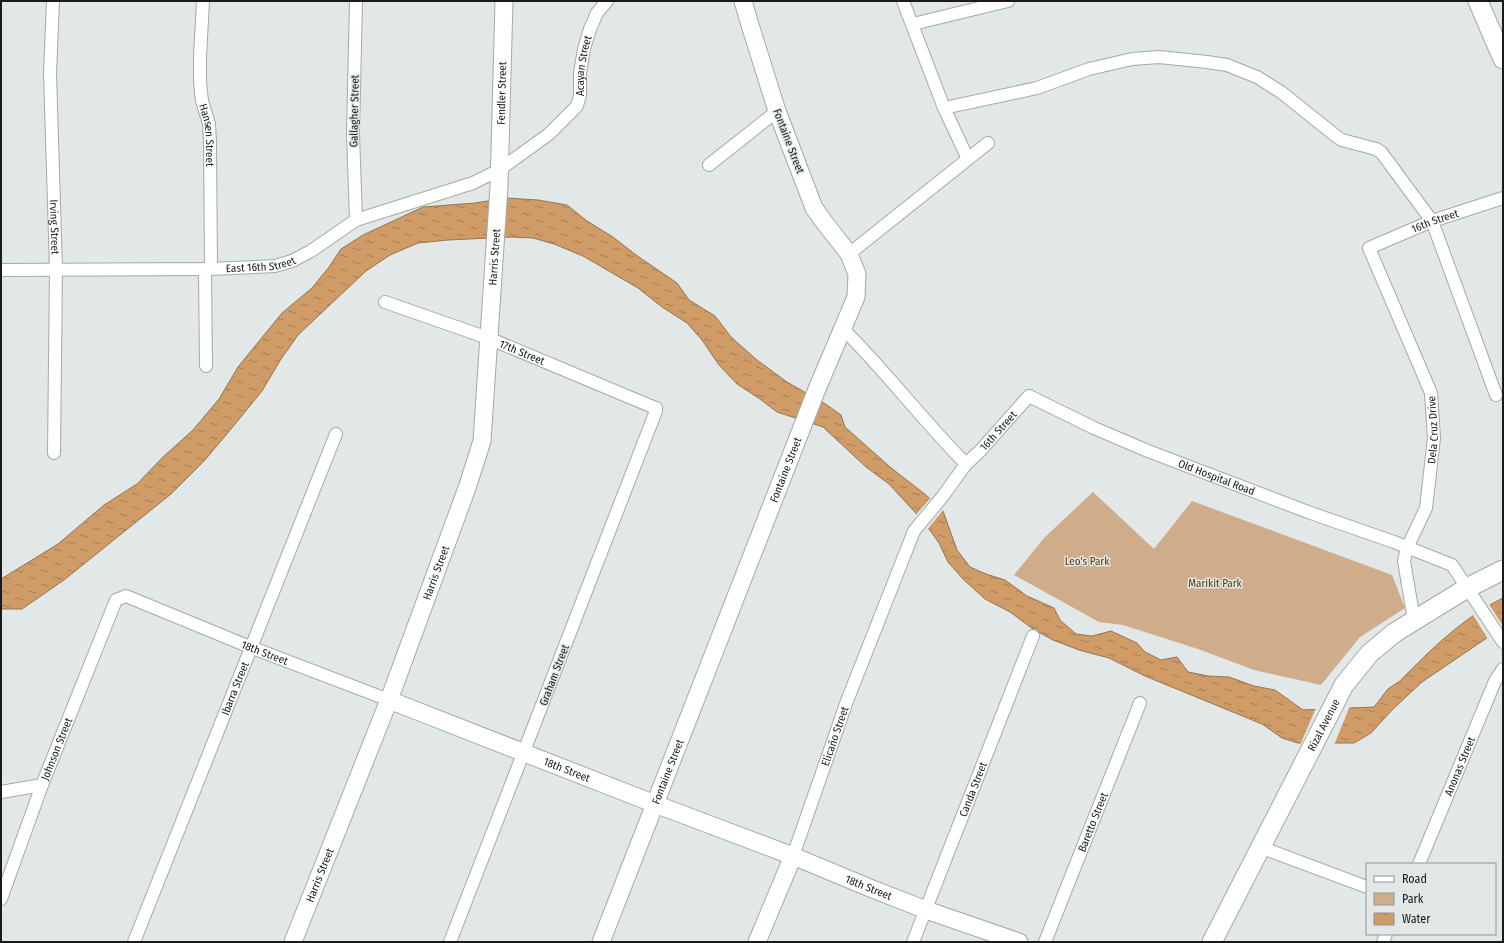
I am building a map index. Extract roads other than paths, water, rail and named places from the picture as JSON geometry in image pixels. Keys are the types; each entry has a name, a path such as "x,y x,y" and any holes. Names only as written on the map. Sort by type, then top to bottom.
{"main road":[{"name":"Fendler Street","path":"499,178 504,1"},
{"name":"Fontaine Street","path":"601,942 817,388 856,296 856,274 849,254 814,208 777,111 743,1"},
{"path":"1478,1 1503,59"},
{"name":"Harris Street","path":"293,942 389,700 467,488 482,441 499,178"},
{"name":"Rizal Avenue","path":"1212,942 1344,685 1369,654 1394,633 1467,588 1503,570"},
{"name":"18th Street","path":"389,700 654,804 793,856 926,910 1019,942"},
{"name":"Elicaño Street","path":"757,942 793,856"}],"street":[{"name":"Irving Street","path":"53,1 50,114 56,269 54,453"},
{"name":"Hansen Street","path":"203,1 200,76 202,101 209,124 210,142 206,366"},
{"name":"Gallagher Street","path":"356,1 353,134 356,220"},
{"name":"Acayan Street","path":"499,178 549,134 577,106 580,95 580,73 584,49 597,13 608,1"},
{"path":"903,1 944,108 968,159"},
{"path":"912,24 1008,1"},
{"path":"944,108 1037,88 1089,69 1132,59 1159,57 1227,65 1257,77 1281,92 1342,140 1376,149 1381,152 1432,221 1496,395"},
{"path":"709,165 777,111"},
{"path":"849,254 988,143"},
{"name":"East 16th Street","path":"1,270 208,269 275,266 292,261 311,251 356,220 473,183 499,178"},
{"name":"16th Street","path":"1369,248 1432,221 1503,198"},
{"name":"Dela Cruz Drive","path":"1369,248 1431,393 1434,438 1426,508 1407,548"},
{"name":"17th Street","path":"385,302 488,338 656,408"},
{"path":"842,328 869,354 945,443 966,464"},
{"name":"16th Street","path":"943,496 966,464 980,451 1029,396"},
{"name":"Old Hospital Road","path":"1029,396 1094,428 1148,451 1452,565 1467,588"},
{"name":"Graham Street","path":"450,942 656,408"},
{"name":"Ibarra Street","path":"134,942 250,647 336,434"},
{"name":"Elicaño Street","path":"793,856 847,701 914,531 943,496"},
{"path":"1407,548 1404,561 1414,620"},
{"path":"1467,588 1500,638"},
{"name":"18th Street","path":"116,600 126,596 250,647 389,700"},
{"name":"Johnson Street","path":"1,899 42,785 116,600"},
{"name":"Canda Street","path":"913,942 1033,636"},
{"name":"Anonas Street","path":"1419,863 1495,681 1503,670"},
{"name":"Baretto Street","path":"1046,942 1140,703"},
{"path":"1,792 42,785"},
{"path":"1260,847 1366,887"}],"water":[{"path":"506,198 538,200 567,205 587,221 613,237 677,283 689,300 715,316 731,337 757,360 787,382 827,405 841,415 845,427 943,511 957,550 970,567 1005,580 1027,596 1054,608 1060,620 1076,634 1092,636 1111,631 1137,643 1145,652 1161,660 1177,657 1188,672 1208,676 1229,677 1254,686 1275,690 1303,710 1374,707 1390,687 1400,681 1461,624 1503,598 1503,627 1422,682 1392,710 1371,733 1354,743 1298,743 1282,738 1262,724 1145,676 1109,658 1079,650 1053,640 1033,629 1010,612 985,599 963,579 948,562 939,543 924,522 889,484 866,467 823,427 777,412 737,384 719,365 702,340 687,323 662,307 638,288 583,256 554,244 533,238 511,237 418,243 390,255 366,271 298,335 281,359 262,391 205,460 171,494 64,580 22,609 1,609 1,579 58,544 104,505 137,484 163,457 193,430 219,399 238,367 282,313 312,288 341,249 363,235 423,207 475,203"}],"park label":[{"name":"Leo's Park","path":"1087,561"},
{"name":"Marikit Park","path":"1215,583"}]}
